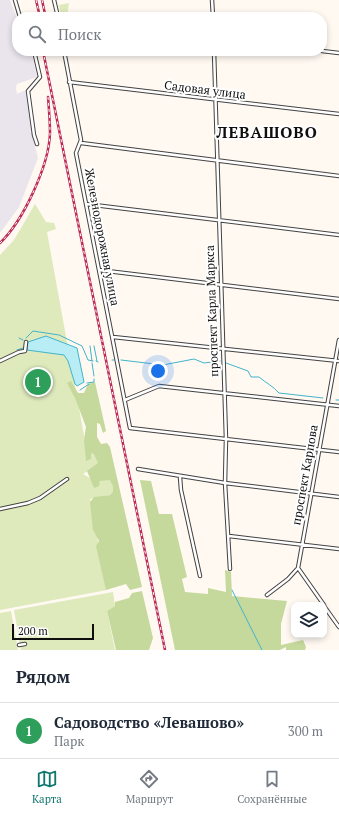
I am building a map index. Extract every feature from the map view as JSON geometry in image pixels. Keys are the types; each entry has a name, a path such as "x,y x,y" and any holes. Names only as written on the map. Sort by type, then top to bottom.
{"street":[{"path":"15,0 19,12"},
{"path":"54,0 57,12"},
{"path":"212,0 213,12"},
{"path":"327,52 339,53"},
{"path":"35,56 40,77 28,91 34,135 37,144"},
{"name":"Железнодорожная улица","path":"65,56 81,143 76,153 113,337 121,392 125,400 130,428 226,439"},
{"name":"проспект Карла Маркса","path":"214,56 223,394 226,439 225,483 230,569"},
{"name":"Садовая улица","path":"69,82 339,114"},
{"path":"81,143 339,176"},
{"path":"86,204 339,235"},
{"path":"100,270 339,299"},
{"path":"113,337 339,361"},
{"name":"проспект Карпова","path":"298,568 339,340"},
{"path":"0,362 19,352 25,351 26,342"},
{"path":"125,400 159,386 339,406"},
{"path":"226,439 339,452"},
{"path":"138,469 180,477 339,497"},
{"path":"180,477 181,490 200,576"},
{"path":"0,509 28,503 40,498 67,479"},
{"path":"229,536 339,549"},
{"path":"267,595 288,579 298,568 322,602"},
{"path":"327,609 339,627"},
{"path":"19,645 25,644"}],"shaded area":[{"path":"0,0 10,0 15,12 12,12 12,56 32,56 37,77 17,84 16,88 17,94 26,90 32,129 30,131 38,158 19,207 0,233"}],"green space":[{"path":"69,3 68,12 60,12 59,5"},
{"path":"35,204 46,222 54,223 56,229 47,232 87,452 95,447 103,462 83,474 98,483 111,475 117,493 90,499 107,590 0,610 0,255 14,240"},
{"path":"71,381 78,393 84,393 88,384 95,382 106,431 103,433 100,424 97,423 97,437 101,444 107,443 110,447 142,587 130,590 126,584 106,590 96,546 99,541 93,530 90,502 94,497 110,495 113,492 113,486 110,480 100,481 99,486 94,488 87,471 98,463 94,454 91,453 91,459 86,461 84,440 86,427 75,398 67,383"},
{"path":"140,480 151,481 159,514 172,514 187,577 182,579 185,592 208,594 208,588 226,592 225,570 231,572 232,596 287,601 281,624 281,645 303,640 306,647 305,650 286,650 286,647 280,650 175,650"},
{"path":"142,591 153,638 149,650 116,650 107,611 115,606 115,602 129,598 132,593"},
{"path":"113,592 115,606 107,611 115,650 21,650 14,610"},
{"path":"11,611 18,650 0,650 0,613"}],"water":[{"path":"46,336 77,348 84,382 77,386 75,384 68,361 64,355 27,350 28,342"}],"waterway":[{"path":"26,338 33,331 59,335 82,346 88,360 93,361"},
{"path":"19,338 23,340"},
{"path":"90,346 92,361"},
{"path":"94,346 97,361"},
{"path":"17,350 23,348"},
{"path":"121,360 163,365 194,359 204,363 220,361"},
{"path":"92,363 94,376"},
{"path":"226,363 248,371 251,377 259,377 279,393 323,398"},
{"path":"87,383 94,382 94,379"},
{"path":"80,390 89,384"},
{"path":"232,590 262,650"}],"railway":[{"path":"36,0 39,12"},
{"path":"42,0 45,12"},
{"path":"44,56 165,650"},
{"path":"0,243 9,233 26,207 40,177 49,146 50,120 48,97"}],"place":[{"name":"Садоводство «Левашово»","path":"38,382"}],"district":[{"name":"ЛЕВАШОВО","path":"267,132"}]}
